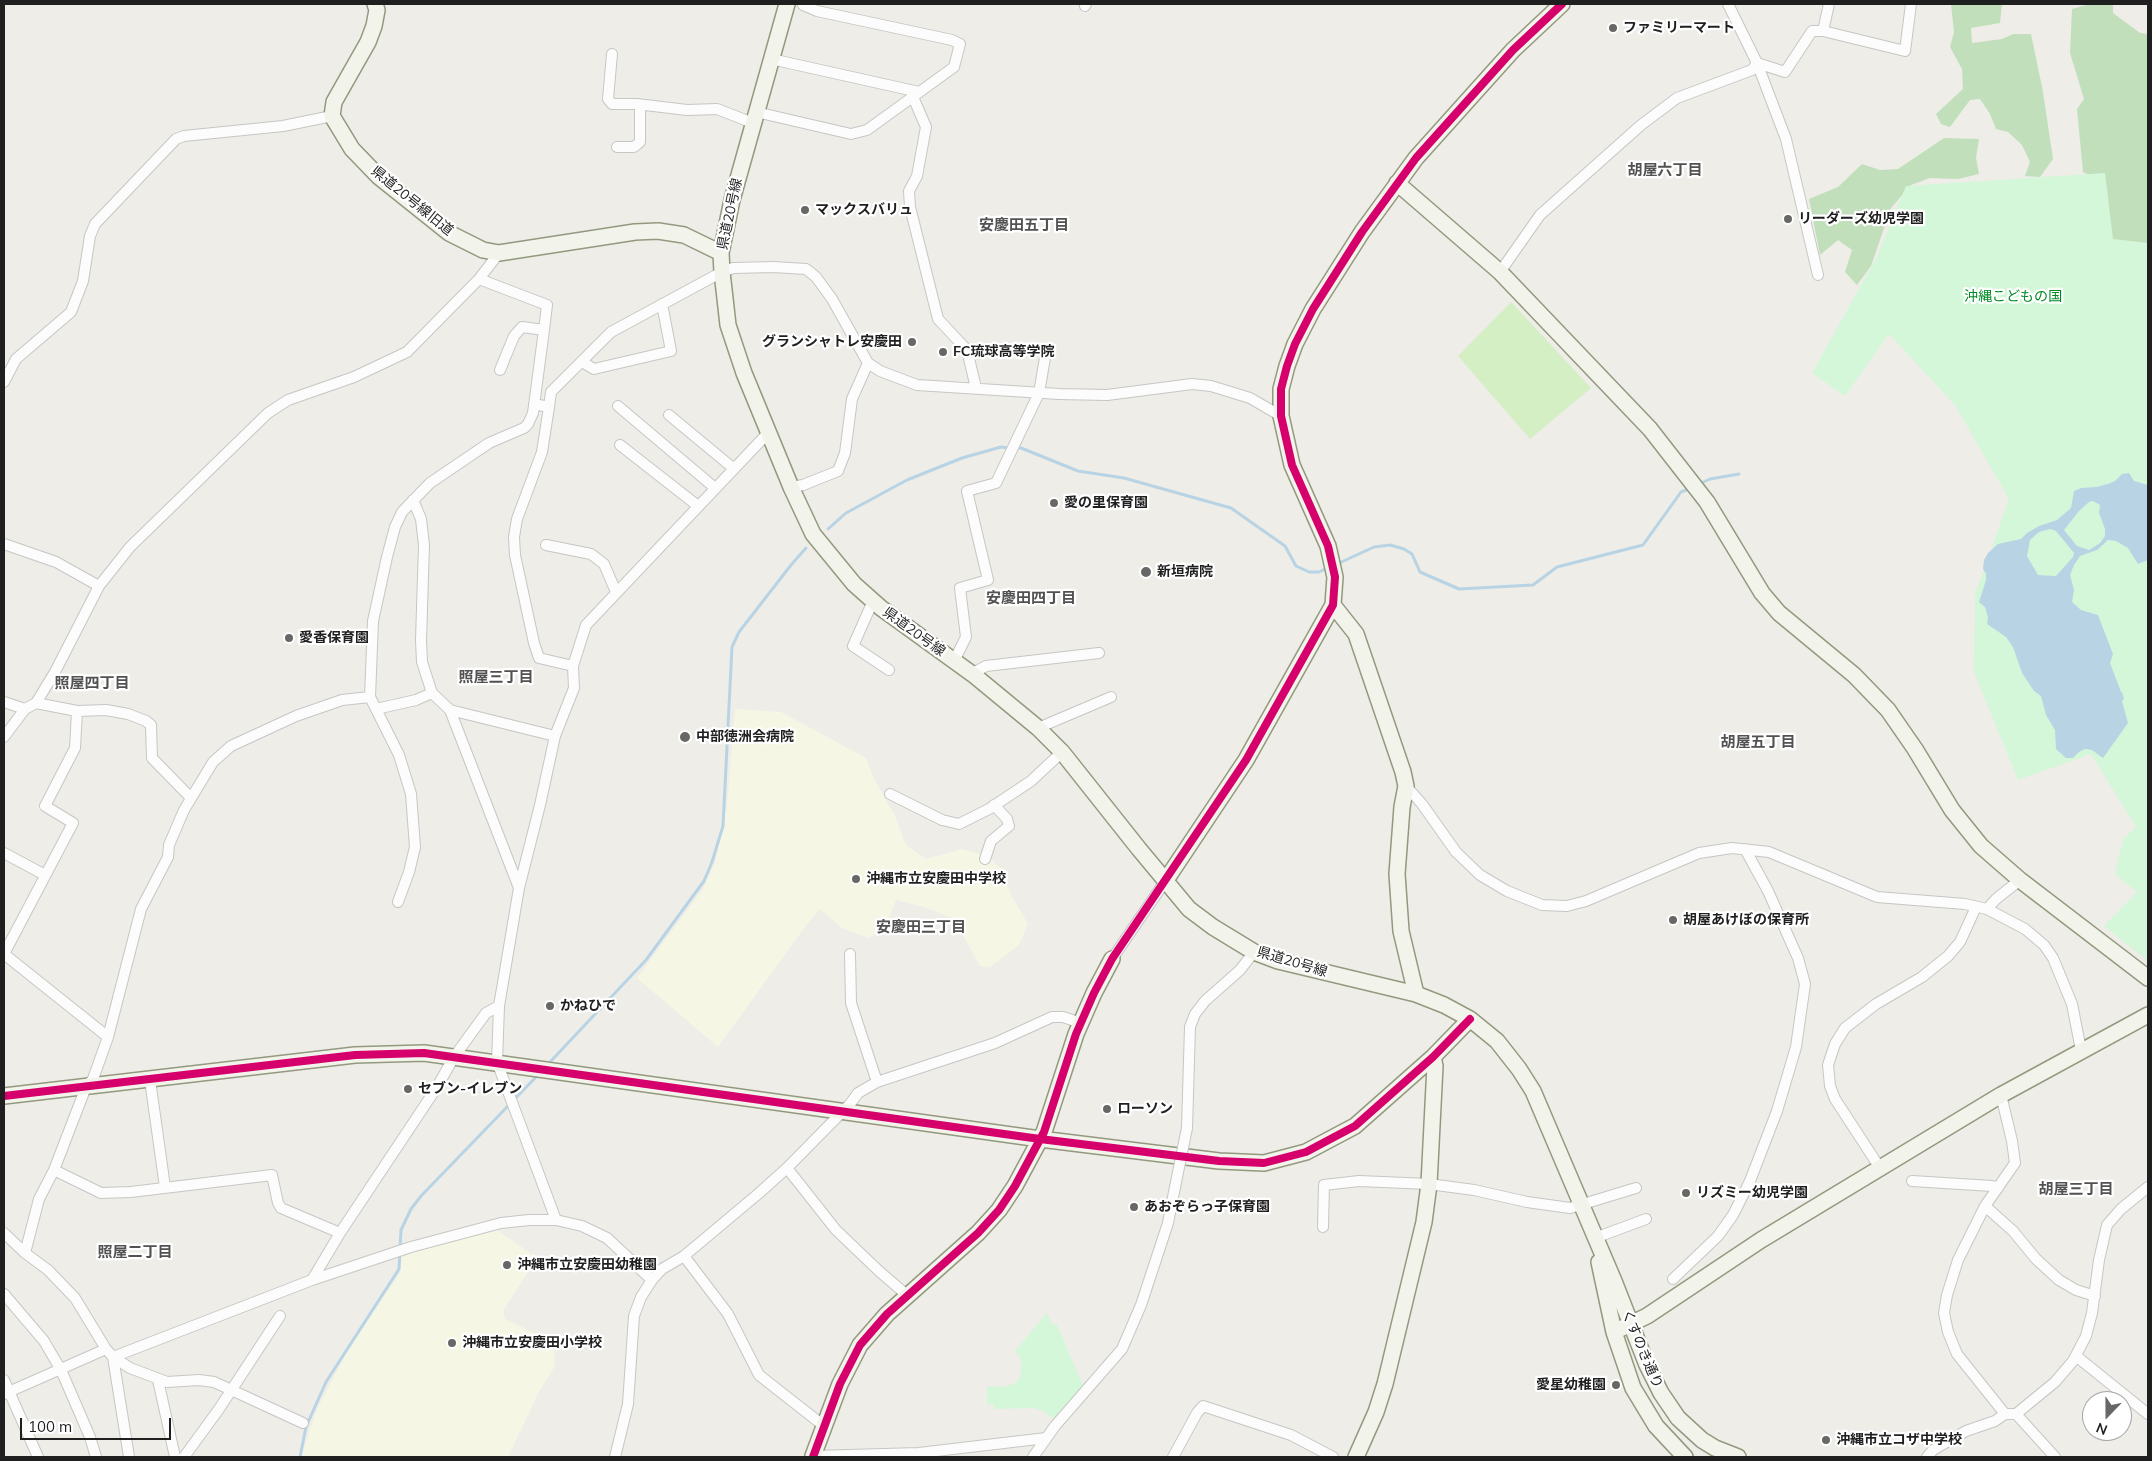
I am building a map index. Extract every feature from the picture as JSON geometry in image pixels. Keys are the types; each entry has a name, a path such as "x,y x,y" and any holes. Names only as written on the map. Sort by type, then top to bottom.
{"street":[{"path":"4,382 16,359 71,312 83,281 90,236 95,224 176,139 184,136 283,126 332,116 334,102 368,42 377,10 375,4"},
{"path":"612,54 608,99 612,104 686,110 717,109 851,134 867,130 954,67 960,44 952,40 817,11 807,4 787,4"},
{"name":"県道20号線","path":"787,4 732,200 721,253 723,297 728,325 744,373 804,517 819,541 854,584 873,601 971,674 1038,728 1062,752 1139,849 1190,909 1200,918 1225,936 1254,952 1306,969 1416,994 1470,1018"},
{"path":"1046,1438 919,1453 813,1456 848,1364 860,1345 882,1319 960,1251 999,1210 1015,1186 1040,1138 1080,1024 1112,959 1246,760 1333,605 1332,566 1328,546 1292,465 1281,416 1282,389 1287,366 1295,344 1313,310 1362,232 1416,158 1513,50 1562,4"},
{"path":"1728,4 1757,63 1786,139 1818,275"},
{"path":"1823,31 1828,4"},
{"path":"1757,63 1785,72 1812,32 1823,31 1905,52 1911,4"},
{"path":"771,59 916,95"},
{"path":"1500,272 1540,215 1641,125 1677,98 1752,70 1757,63"},
{"path":"916,95 926,127 917,176 909,191 910,207 938,319 967,350 976,388"},
{"path":"617,147 634,146 640,142 640,105"},
{"name":"県道20号線旧道","path":"332,116 352,149 379,177 449,233 483,250 499,253 635,232 658,231 684,235 721,253"},
{"path":"1397,183 1500,272 1627,403 1695,486 1762,593 1779,613 1854,675 1888,710 1916,749 1966,829 1981,846 2020,880 2148,978"},
{"path":"4,737 25,709 36,703 55,672 99,586 130,547 268,413 288,400 354,377 408,352 480,279 499,253"},
{"path":"573,666 539,658 534,644 514,555 517,519 542,452 551,392 611,332 722,272 733,268 773,267 806,269 816,277 832,299 868,363 887,374 917,385 1039,393 1107,395 1192,384 1211,386 1250,398 1281,416"},
{"path":"398,902 409,872 415,847 412,794 399,755 370,697 373,621 387,557 395,527 402,512 413,500 430,484 489,443 524,428 528,424 533,413 544,330 547,305 480,279"},
{"path":"582,362 594,369 671,351 662,304"},
{"path":"500,370 514,336 522,327 544,330"},
{"path":"954,661 966,637 960,588 988,580 967,491 996,483 1039,393 1046,352"},
{"path":"791,487 803,485 838,470 845,453 852,399 868,363"},
{"path":"534,404 549,408"},
{"path":"618,406 715,488"},
{"path":"669,415 734,468"},
{"path":"556,1220 505,1079 497,1062 499,1006 519,888 555,736 574,688 573,666 586,625 768,433"},
{"path":"620,445 698,506"},
{"path":"413,500 421,519 424,545 423,609 420,640 422,662 432,692 450,710 519,888"},
{"path":"4,544 56,562 99,586"},
{"path":"546,545 591,554 604,564 616,592"},
{"path":"873,601 853,646 888,670"},
{"path":"1333,605 1356,634 1399,756 1406,786 1402,807 1397,874 1401,930 1416,994"},
{"path":"971,674 986,666 1099,653"},
{"path":"376,709 416,700 432,692"},
{"path":"25,1253 39,1199 54,1170 86,1087 93,1079 108,1037 141,909 168,858 170,845 184,810 213,762 231,746 296,716 342,700 370,697"},
{"path":"1038,728 1111,697"},
{"path":"4,702 25,709"},
{"path":"36,703 77,710 106,710 128,714 151,725 152,758 191,798"},
{"path":"77,710 75,748 45,806 73,823 4,954 108,1037"},
{"path":"450,710 555,736"},
{"path":"890,794 942,820 958,824 994,805 1031,781 1062,752"},
{"path":"1406,786 1422,804 1456,852 1480,875 1507,890 1542,905 1567,906 1586,901 1699,853 1732,848 1769,852 1877,897 1965,904 1987,909 2025,929 2044,944 2053,958 2072,1004 2081,1050"},
{"path":"985,859 991,841 1008,826 1007,819 994,805"},
{"path":"1673,1279 1718,1236 1733,1215 1750,1181 1777,1111 1796,1047 1805,984 1801,967 1768,890 1745,849"},
{"path":"4,853 45,875"},
{"path":"1987,909 1996,899 2020,880"},
{"path":"1880,1168 1835,1099 1830,1086 1828,1065 1834,1044 1845,1028 1876,1004 1922,977 1948,956 1960,942 1976,906"},
{"path":"1033,1457 1046,1438 1122,1349 1141,1305 1168,1223 1186,1128 1190,1027 1195,1014 1205,1000 1240,970 1254,952"},
{"path":"850,954 850,1003 877,1082"},
{"path":"312,1280 340,1233 437,1087 454,1057 486,1013 499,1006"},
{"path":"1614,1332 1631,1325 1760,1240 2001,1095 2148,1015"},
{"path":"615,1457 628,1404 634,1316 641,1297 662,1269 684,1256 787,1168 858,1093 877,1082 995,1044 1052,1018 1062,1017 1080,1024"},
{"path":"4,1096 390,1053 424,1053 1040,1138 1219,1160 1264,1163 1285,1159 1324,1144 1355,1126 1433,1057 1470,1018"},
{"name":"くすのき通り","path":"1470,1018 1497,1041 1520,1069 1533,1091 1658,1386 1678,1418 1702,1440 1732,1456"},
{"path":"1356,1457 1376,1412 1385,1384 1424,1222 1429,1184 1435,1066 1433,1057"},
{"path":"150,1080 165,1187"},
{"path":"2001,1095 2015,1163 1985,1206 1958,1260 1951,1278 1944,1313 1948,1332 1957,1354 2005,1414"},
{"path":"787,1168 836,1230 908,1296"},
{"path":"54,1170 101,1193 131,1192 272,1175 278,1203 282,1208 340,1233"},
{"path":"1323,1227 1324,1185 1359,1181 1429,1184 1474,1190 1527,1202 1570,1208 1582,1206 1636,1188"},
{"path":"1912,1181 1992,1186 1998,1188"},
{"path":"1927,1457 1933,1450 1966,1431 1995,1421 2005,1414 2016,1414 2055,1382 2076,1356 2086,1336 2107,1225 2121,1209 2148,1187"},
{"path":"1985,1206 2013,1231 2036,1259 2059,1280 2076,1290 2095,1296"},
{"path":"6,1393 62,1370 364,1262 411,1247 501,1223 556,1220 582,1226 607,1238 652,1280"},
{"path":"1595,1238 1646,1220"},
{"path":"4,1233 25,1253 48,1270 75,1298 109,1353 129,1457"},
{"name":"くすのき通り","path":"1595,1238 1614,1332 1627,1374 1643,1407 1656,1426 1685,1457"},
{"path":"684,1256 728,1314 759,1375 824,1426"},
{"path":"4,1294 44,1340 62,1370 90,1437 96,1457"},
{"path":"184,1457 219,1410 280,1316"},
{"path":"109,1353 130,1368 158,1380 167,1382 199,1380 214,1382 303,1423"},
{"path":"2076,1356 2148,1414"},
{"path":"4,1380 6,1393 38,1457"},
{"path":"158,1380 175,1457"},
{"path":"1173,1457 1197,1413 1203,1406 1291,1435 1333,1457"},
{"path":"2016,1414 2054,1457"}],"shaded area":[{"name":"沖縄市立安慶田中学校","path":"735,709 781,712 866,758 874,779 895,816 906,845 926,859 962,849 988,856 1001,869 1010,893 1028,924 1019,945 990,967 980,966 954,919 924,907 896,900 885,929 868,938 842,928 820,909 807,924 718,1047 637,978 703,889 715,862 727,807"},
{"name":"沖縄市立安慶田小学校","path":"494,1228 537,1258 503,1311 505,1319 545,1338 554,1348 555,1366 539,1392 508,1457 301,1457 317,1409 347,1352 400,1273 402,1253"}],"green space":[{"path":"1951,4 2002,4 2000,23 1971,28 1972,43 2002,39 2013,34 2031,34 2043,92 2053,159 2040,177 2025,176 2030,162 2022,145 2008,132 1996,129 1990,114 1980,99 1970,100 1950,127 1941,124 1936,114 1963,89 1962,69 1950,47 1954,32"},
{"path":"2090,4 2113,4 2113,13 2140,33 2148,34 2148,254 2110,270 2103,181 2083,172 2077,109 2084,99 2070,53 2072,9"},
{"path":"1944,138 1979,139 1976,158 1979,174 1958,179 1930,178 1911,185 1891,208 1871,266 1857,285 1845,272 1852,250 1838,240 1820,255 1809,199 1838,187 1862,164 1880,170 1898,169"},
{"name":"沖縄こどもの国","path":"2105,173 2113,239 2148,243 2148,961 2104,926 2137,892 2115,874 2123,839 2136,827 2091,754 2018,780 1974,672 1975,595 2009,499 1955,405 1889,334 1845,396 1812,373 1877,257 1906,186"},
{"path":"1511,302 1591,388 1530,439 1458,356"},
{"path":"1047,1313 1052,1324 1057,1325 1086,1392 1059,1422 1043,1411 1033,1408 994,1409 994,1405 987,1404 987,1388 989,1386 1001,1387 1014,1384 1019,1379 1022,1366 1020,1357 1015,1351"}],"water":[{"path":"2129,473 2134,481 2148,485 2148,560 2138,564 2128,548 2116,541 2108,540 2097,550 2080,556 2070,575 2074,590 2072,602 2081,610 2098,615 2113,654 2110,663 2122,692 2124,699 2122,701 2128,723 2103,758 2092,750 2085,749 2073,758 2066,758 2056,749 2055,730 2046,715 2041,696 2034,691 2022,673 2013,647 2006,637 1987,624 1988,617 1985,607 1979,602 1986,580 1986,574 1983,569 1984,560 1988,553 1998,544 2021,539 2039,526 2057,520 2071,508 2074,491 2081,488 2108,484 2115,481 2122,474","holes":["2093,501 2100,505 2099,513 2105,529 2105,536 2100,543 2089,550 2077,546 2064,530 2079,511 2089,502","2050,529 2056,531 2074,553 2073,557 2056,576 2038,575 2027,556 2030,540 2039,532"]}],"waterway":[{"path":"828,529 846,513 907,480 962,458 1001,447 1009,448"},
{"path":"1016,448 1021,448 1078,471 1124,478 1231,508 1285,546 1296,566 1309,572 1319,572 1329,567"},
{"path":"1699,484 1710,479 1739,474"},
{"path":"1337,564 1374,547 1390,545 1404,549 1412,554 1420,572 1459,589 1533,585 1557,567 1643,545 1681,492 1691,488"},
{"path":"551,1061 646,960 704,881 723,826 732,647 739,632 806,548"},
{"path":"300,1457 306,1427 326,1382 399,1269 401,1230 411,1209 421,1196 537,1076"}],"cycle path":[{"path":"813,1457 840,1384 860,1345 887,1314 978,1233 999,1210 1015,1186 1044,1132 1076,1034 1094,993 1112,959 1246,760 1333,605 1335,577 1328,546 1292,465 1281,416 1281,389 1287,366 1295,344 1313,309 1362,232 1416,158 1513,50 1562,4"},
{"path":"4,1096 355,1055 424,1053 1040,1139 1219,1161 1264,1163 1306,1152 1355,1126 1433,1057 1470,1019"}],"place":[{"name":"ファミリーマート","path":"1613,28"},
{"name":"マックスバリュ","path":"805,210"},
{"name":"リーダーズ幼児学園","path":"1788,219"},
{"name":"グランシャトレ安慶田","path":"912,342"},
{"name":"FC琉球高等学院","path":"943,352"},
{"name":"愛の里保育園","path":"1054,503"},
{"name":"新垣病院","path":"1146,572"},
{"name":"愛香保育園","path":"289,638"},
{"name":"中部徳洲会病院","path":"685,737"},
{"name":"沖縄市立安慶田中学校","path":"856,879"},
{"name":"胡屋あけぼの保育所","path":"1673,920"},
{"name":"かねひで","path":"550,1006"},
{"name":"セブン-イレブン","path":"408,1089"},
{"name":"ローソン","path":"1107,1109"},
{"name":"リズミー幼児学園","path":"1686,1193"},
{"name":"あおぞらっ子保育園","path":"1134,1207"},
{"name":"沖縄市立安慶田幼稚園","path":"507,1265"},
{"name":"沖縄市立安慶田小学校","path":"452,1343"},
{"name":"愛星幼稚園","path":"1616,1385"},
{"name":"沖縄市立コザ中学校","path":"1826,1440"}],"district":[{"name":"胡屋六丁目","path":"1665,170"},
{"name":"安慶田五丁目","path":"1024,225"},
{"name":"安慶田四丁目","path":"1031,598"},
{"name":"照屋三丁目","path":"496,677"},
{"name":"照屋四丁目","path":"92,683"},
{"name":"胡屋五丁目","path":"1758,742"},
{"name":"安慶田三丁目","path":"921,927"},
{"name":"胡屋三丁目","path":"2076,1189"},
{"name":"照屋二丁目","path":"135,1252"}]}
